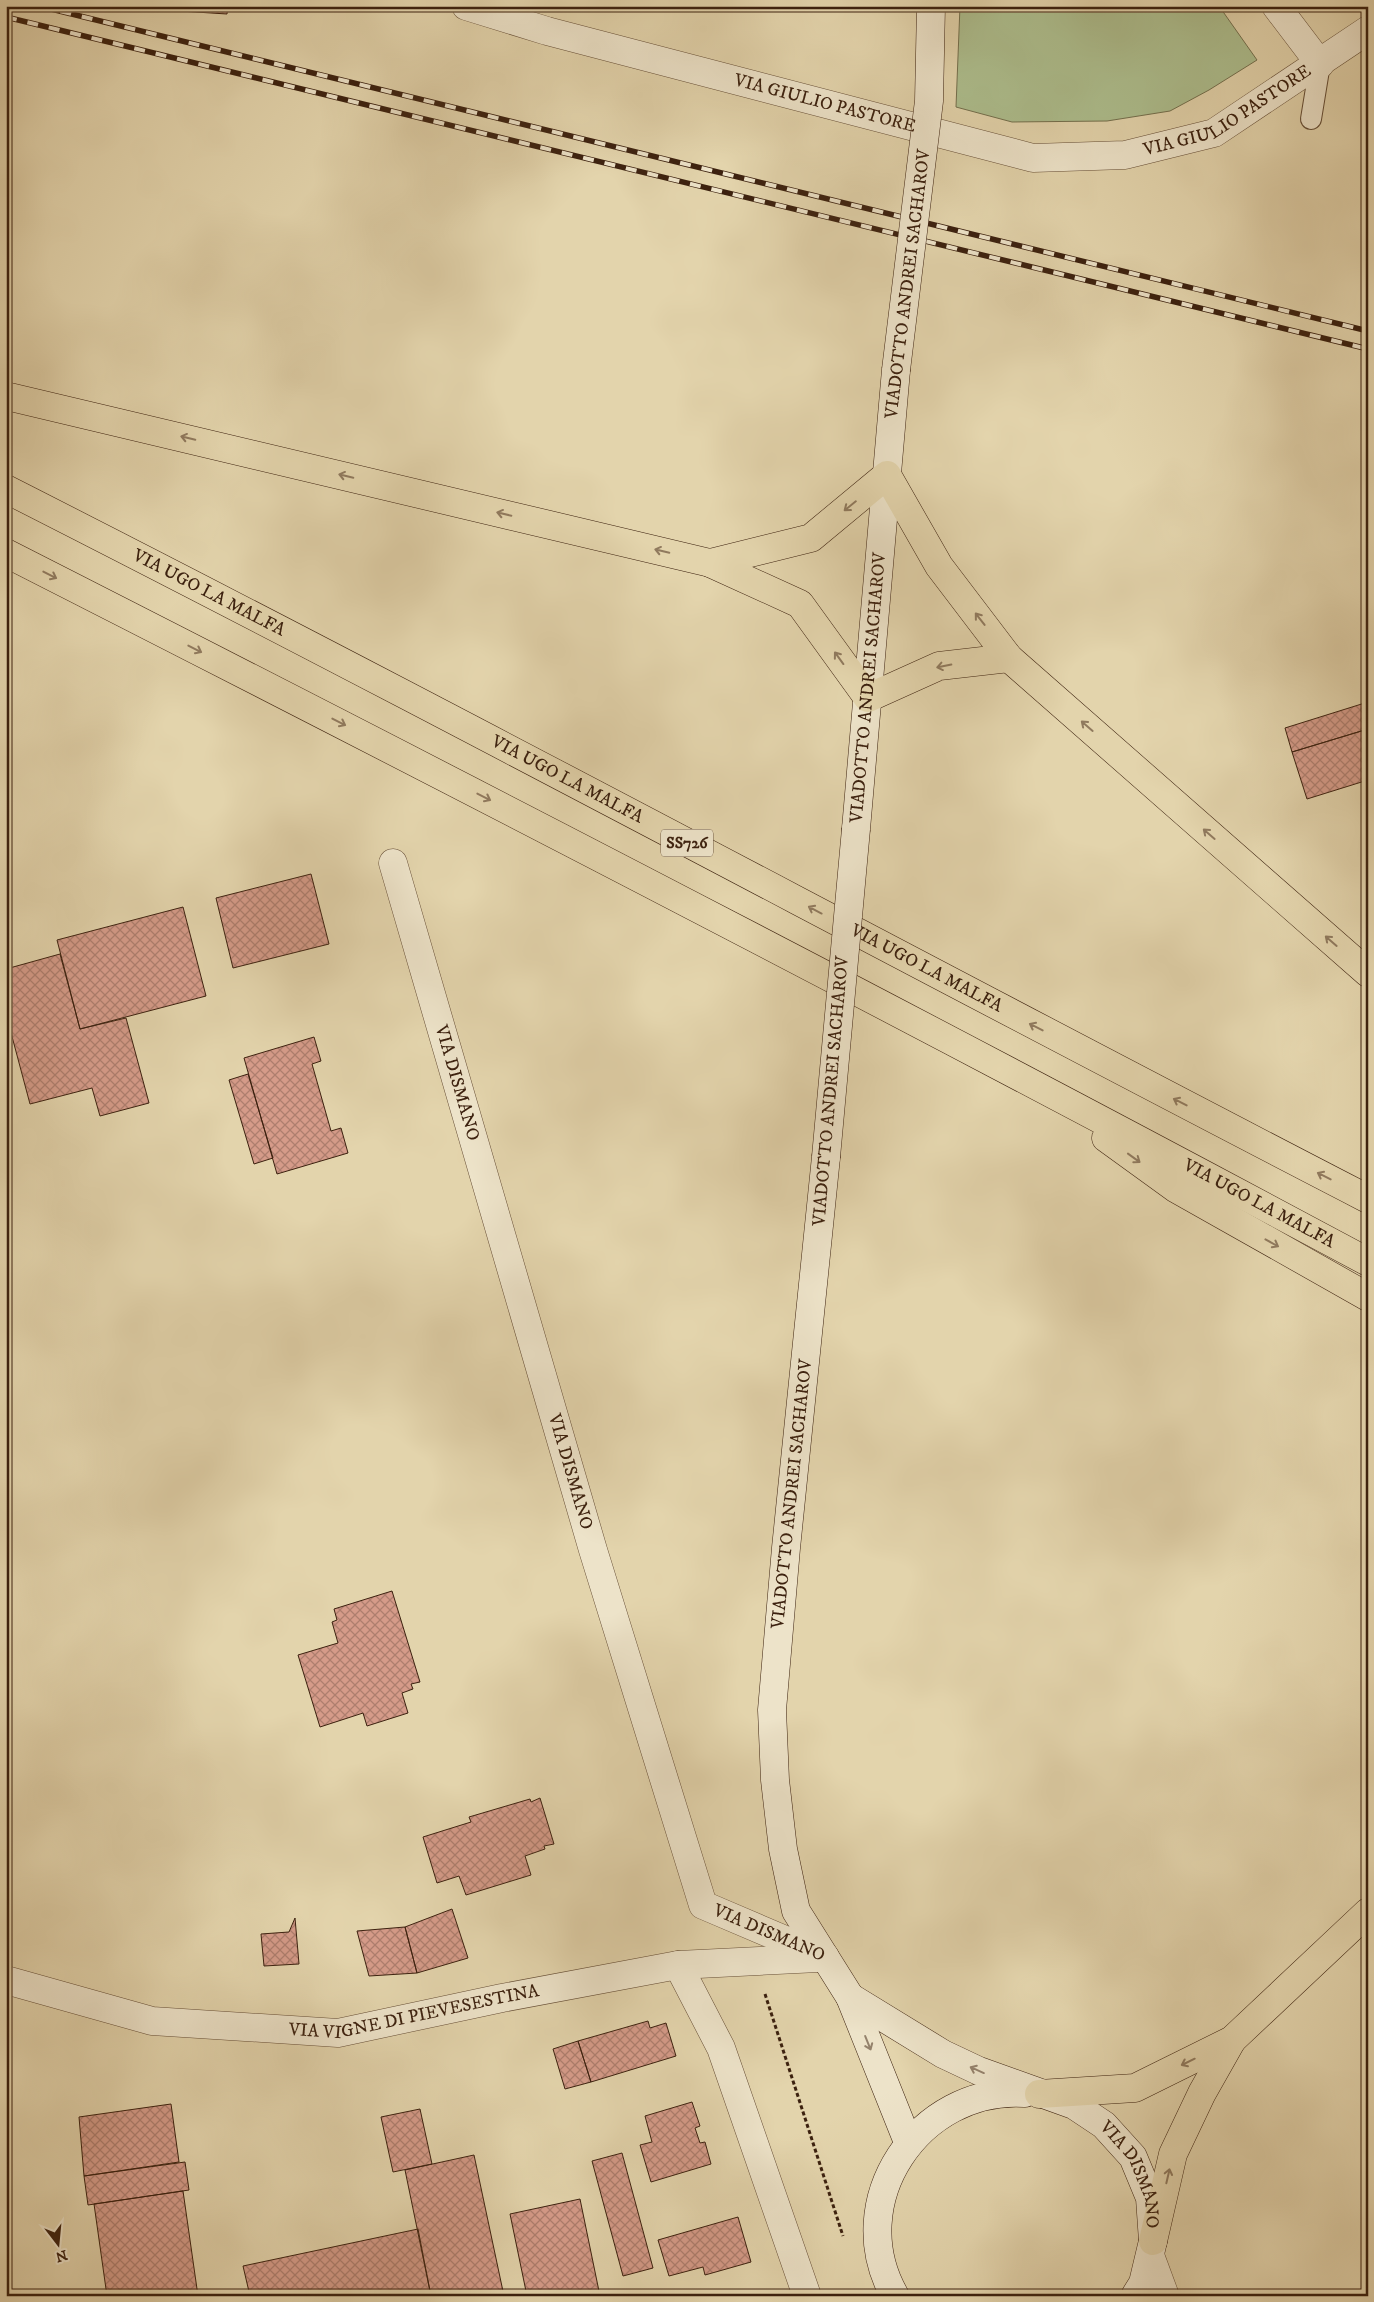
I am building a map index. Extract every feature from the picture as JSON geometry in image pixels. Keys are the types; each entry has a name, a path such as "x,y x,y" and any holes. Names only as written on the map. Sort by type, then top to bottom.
{"highway":[{"path":"6,396 710,563 800,604 868,698 939,666 1009,658"},
{"path":"710,563 811,538 887,475 939,566 1009,658 1368,973"},
{"name":"VIA UGO LA MALFA","path":"6,489 300,638 1030,1024 1368,1199"},
{"name":"VIA UGO LA MALFA","path":"6,553 350,728 1024,1078 1368,1262"},
{"path":"1024,1078 1175,1188 1368,1297"},
{"path":"1039,2094 1135,2088 1232,2040 1368,1912"},
{"path":"1152,2249 1173,2154 1202,2093 1232,2040"}],"street":[{"name":"VIA GIULIO PASTORE","path":"466,6 547,31 1033,158 1125,155 1214,133 1320,64 1368,30"},
{"name":"VIADOTTO ANDREI SACHAROV","path":"824,1957 796,1911 783,1849 775,1780 772,1710 786,1548 826,1157 896,370 929,101 931,6"},
{"path":"1276,6 1320,64"},
{"name":"VIA DISMANO","path":"393,863 590,1541 703,1905 824,1957 850,1997 908,2142"},
{"name":"VIA VIGNE DI PIEVESESTINA","path":"6,1980 152,2021 338,2033 502,1998 678,1965 824,1957"},
{"path":"678,1965 721,2048 807,2296"},
{"name":"VIA DISMANO","path":"850,1997 943,2054 979,2071 1074,2105 1104,2125 1133,2158 1150,2198 1152,2249 1143,2283 1135,2296"},
{"name":"VIA DISMANO","path":"895,2296 885,2278 877,2231 885,2184 908,2142 941,2114 981,2097 1010,2092 1039,2094"},
{"path":"1152,2249 1165,2296"}],"lane":[{"path":"1311,119 1320,64"}],"path":[{"path":"760,1961 764,1993 844,2239"}],"green space":[{"path":"960,6 1219,6 1257,60 1209,90 1170,111 1107,121 1012,122 956,107"}],"building":[{"path":"181,6 228,6 227,14 180,11"},
{"path":"1368,702 1368,729 1292,752 1285,728"},
{"path":"1368,729 1368,780 1307,799 1292,752"},
{"path":"311,874 329,944 233,968 216,898"},
{"path":"183,907 206,996 80,1029 57,940"},
{"path":"60,954 80,1029 126,1018 149,1103 100,1116 92,1088 30,1104 6,1014 6,969"},
{"path":"314,1037 321,1061 312,1064 331,1131 341,1128 348,1153 277,1174 244,1058"},
{"path":"248,1074 273,1158 254,1164 229,1080"},
{"path":"392,1591 420,1682 411,1684 413,1689 402,1693 408,1713 367,1726 363,1713 320,1727 298,1655 338,1643 332,1622 337,1620 334,1609"},
{"path":"540,1798 554,1844 544,1846 545,1849 525,1856 531,1875 466,1895 459,1876 437,1883 423,1837 471,1822 469,1817 530,1799 531,1802"},
{"path":"452,1909 468,1958 417,1973 405,1927"},
{"path":"295,1918 299,1964 264,1966 261,1934 289,1932"},
{"path":"405,1927 417,1973 369,1976 357,1931"},
{"path":"648,2021 650,2028 666,2023 676,2056 591,2082 578,2041"},
{"path":"578,2041 591,2082 565,2089 553,2049"},
{"path":"692,2102 700,2126 695,2128 700,2143 705,2142 711,2164 651,2182 640,2145 652,2142 645,2116"},
{"path":"171,2104 179,2162 84,2176 79,2117"},
{"path":"420,2109 432,2164 393,2172 381,2117"},
{"path":"622,2153 653,2268 623,2276 592,2161"},
{"path":"474,2155 504,2296 431,2296 405,2170"},
{"path":"185,2162 189,2190 88,2205 84,2176"},
{"path":"183,2191 198,2296 107,2296 94,2204"},
{"path":"580,2199 600,2296 527,2296 510,2214"},
{"path":"738,2217 751,2262 705,2275 703,2267 669,2276 658,2240"},
{"path":"418,2229 431,2296 250,2296 243,2266"}],"railway":[{"path":"39,6 1368,331"},
{"path":"6,17 1368,349"}]}
